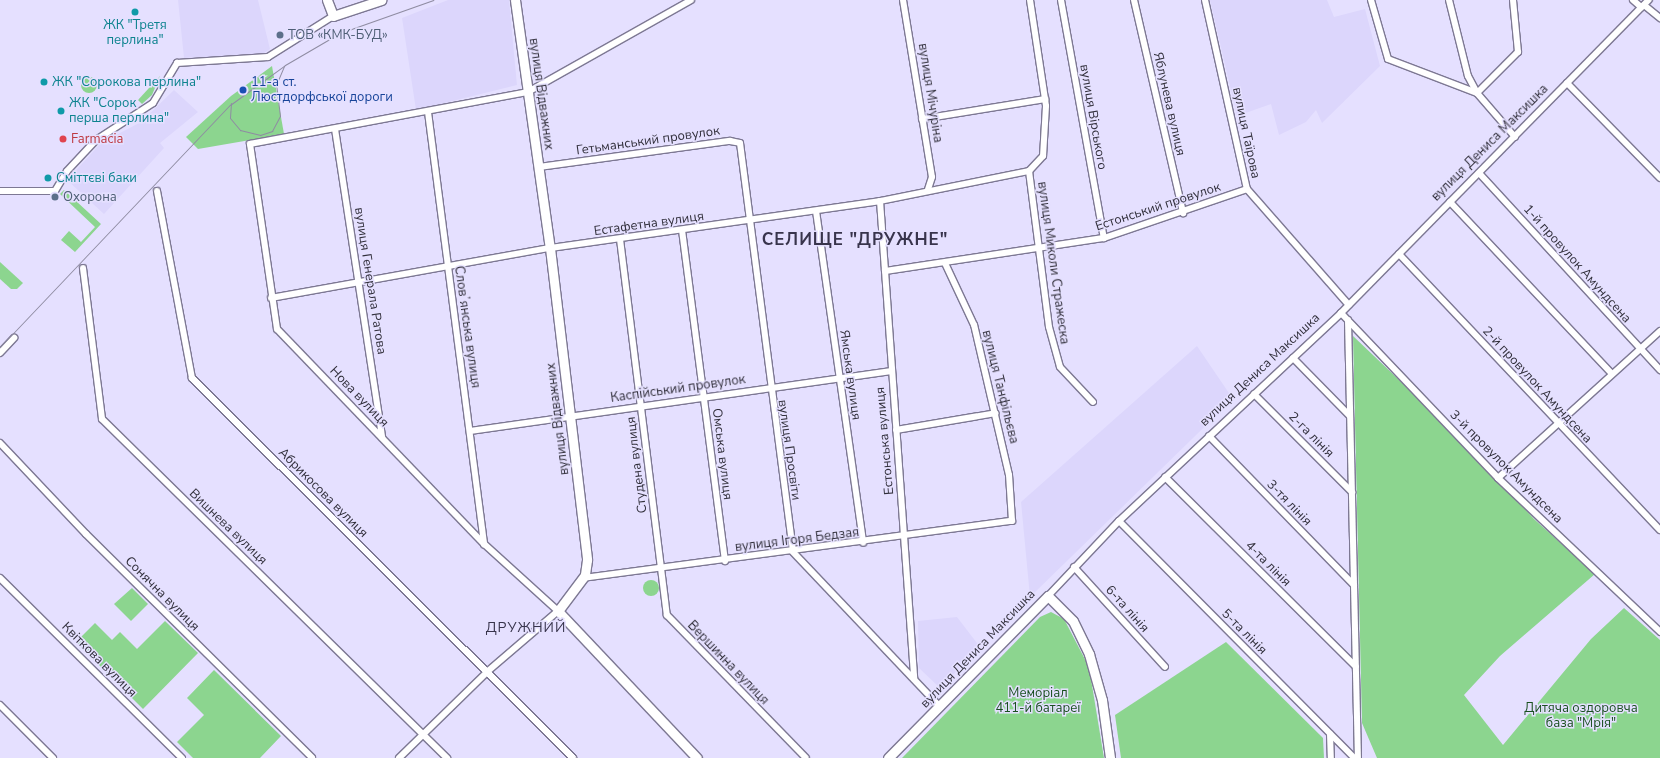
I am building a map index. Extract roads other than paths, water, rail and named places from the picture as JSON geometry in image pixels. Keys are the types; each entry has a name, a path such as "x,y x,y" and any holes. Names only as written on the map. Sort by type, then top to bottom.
{"street":[{"path":"327,0 333,16"},
{"path":"0,191 55,191 66,171 96,140 153,103 177,63 268,57 333,16 381,0"},
{"name":"вулиця Відважних","path":"399,758 488,670 558,611 583,578 587,560 550,248 515,0"},
{"path":"335,129 528,92 691,0"},
{"name":"вулиця Мічуріна","path":"904,0 932,177 928,189"},
{"name":"вулиця Миколи Стражеска","path":"1030,0 1045,99 1043,156 1029,171 1038,249 1057,361 1093,402"},
{"name":"вулиця Вірського","path":"1061,0 1104,238"},
{"name":"Яблунева вулиця","path":"1134,0 1183,213"},
{"name":"вулиця Таїрова","path":"1205,0 1246,189 1348,306"},
{"path":"1371,0 1388,59 1477,93"},
{"path":"1449,0 1468,76 1477,93 1515,137"},
{"path":"1477,93 1518,52 1513,0"},
{"path":"1634,0 1645,4 1660,18"},
{"name":"вулиця Дениса Максишка","path":"888,758 940,707 1119,521 1341,313 1645,4"},
{"path":"1567,84 1660,178"},
{"path":"922,119 1045,99"},
{"name":"Словʼянська вулиця","path":"428,112 484,544"},
{"name":"Нова вулиця","path":"335,129 250,144 271,298 277,329 484,544 558,611"},
{"name":"вулиця Генерала Ратова","path":"335,129 382,437"},
{"name":"Гетьманський провулок","path":"539,167 736,141"},
{"name":"вулиця Просвіти","path":"736,141 742,146 769,387 793,552"},
{"name":"Естафетна вулиця","path":"271,298 550,248 751,221 880,201 928,189 1029,171"},
{"name":"1-й провулок Амундсена","path":"1479,173 1660,370"},
{"name":"Естонський провулок","path":"885,271 1104,238 1183,213 1246,189"},
{"name":"Абрикосова вулиця","path":"157,191 192,378 488,670 573,758"},
{"name":"Естонська вулиця","path":"880,201 890,371 896,430 914,679"},
{"path":"1450,202 1612,374"},
{"name":"Ямська вулиця","path":"816,210 863,543"},
{"name":"Омська вулиця","path":"682,230 725,561"},
{"name":"Студена вулиця","path":"620,239 661,569"},
{"name":"2-й провулок Амундсена","path":"1399,254 1660,530"},
{"name":"вулиця Танфільєва","path":"945,263 974,325 996,413 1009,475 1012,521"},
{"name":"Вишнева вулиця","path":"83,268 102,419 447,758"},
{"name":"3-й провулок Амундсена","path":"1341,313 1498,478 1660,632"},
{"path":"1348,320 1358,758"},
{"path":"1498,478 1660,331"},
{"path":"0,353 14,338"},
{"path":"1293,358 1350,416"},
{"name":"Каспійський провулок","path":"470,431 704,396 890,371"},
{"name":"2-га лінія","path":"1254,394 1352,492"},
{"path":"896,430 996,413"},
{"name":"3-тя лінія","path":"1209,436 1354,585"},
{"name":"Сонячна вулиця","path":"0,443 86,534 312,758"},
{"name":"4-та лінія","path":"1165,477 1356,667"},
{"name":"вулиця Ігоря Бедзая","path":"583,578 863,543 1012,521"},
{"name":"5-та лінія","path":"1119,521 1354,758"},
{"path":"793,552 940,707"},
{"name":"6-та лінія","path":"1074,567 1165,667"},
{"name":"Вершинна вулиця","path":"661,569 669,618 806,758"},
{"name":"Квіткова вулиця","path":"0,578 182,758"},
{"path":"1048,596 1073,621 1089,654 1102,700 1110,758"},
{"path":"558,611 697,758"},
{"path":"0,705 53,758"},
{"path":"1330,734 1331,758"}],"tram line":[{"path":"0,347 230,105 285,65 340,33 433,0"},
{"path":"231,103 230,118 240,130 260,135 272,131 280,116 276,85 284,66"}],"place":[{"name":"ЖК \"Третя перлина\"","path":"135,12"},
{"name":"ТОВ «КМК-БУД»","path":"280,35"},
{"name":"ЖК \"Сорокова перлина\"","path":"44,82"},
{"name":"11-а ст. Люстдорфської дороги","path":"243,90"},
{"name":"ЖК \"Сорок перша перлина\"","path":"61,111"},
{"name":"Farmacia","path":"63,139"},
{"name":"Сміттєві баки","path":"48,178"},
{"name":"Охорона","path":"55,197"}],"district":[{"name":"СЕЛИЩЕ \"ДРУЖНЕ\"","path":"855,240"},
{"name":"ДРУЖНИЙ","path":"526,628"}],"park label":[{"name":"Меморіал 411-й батареї","path":"1038,702"},
{"name":"Дитяча оздоровча база \"Мрія\"","path":"1581,716"}]}
